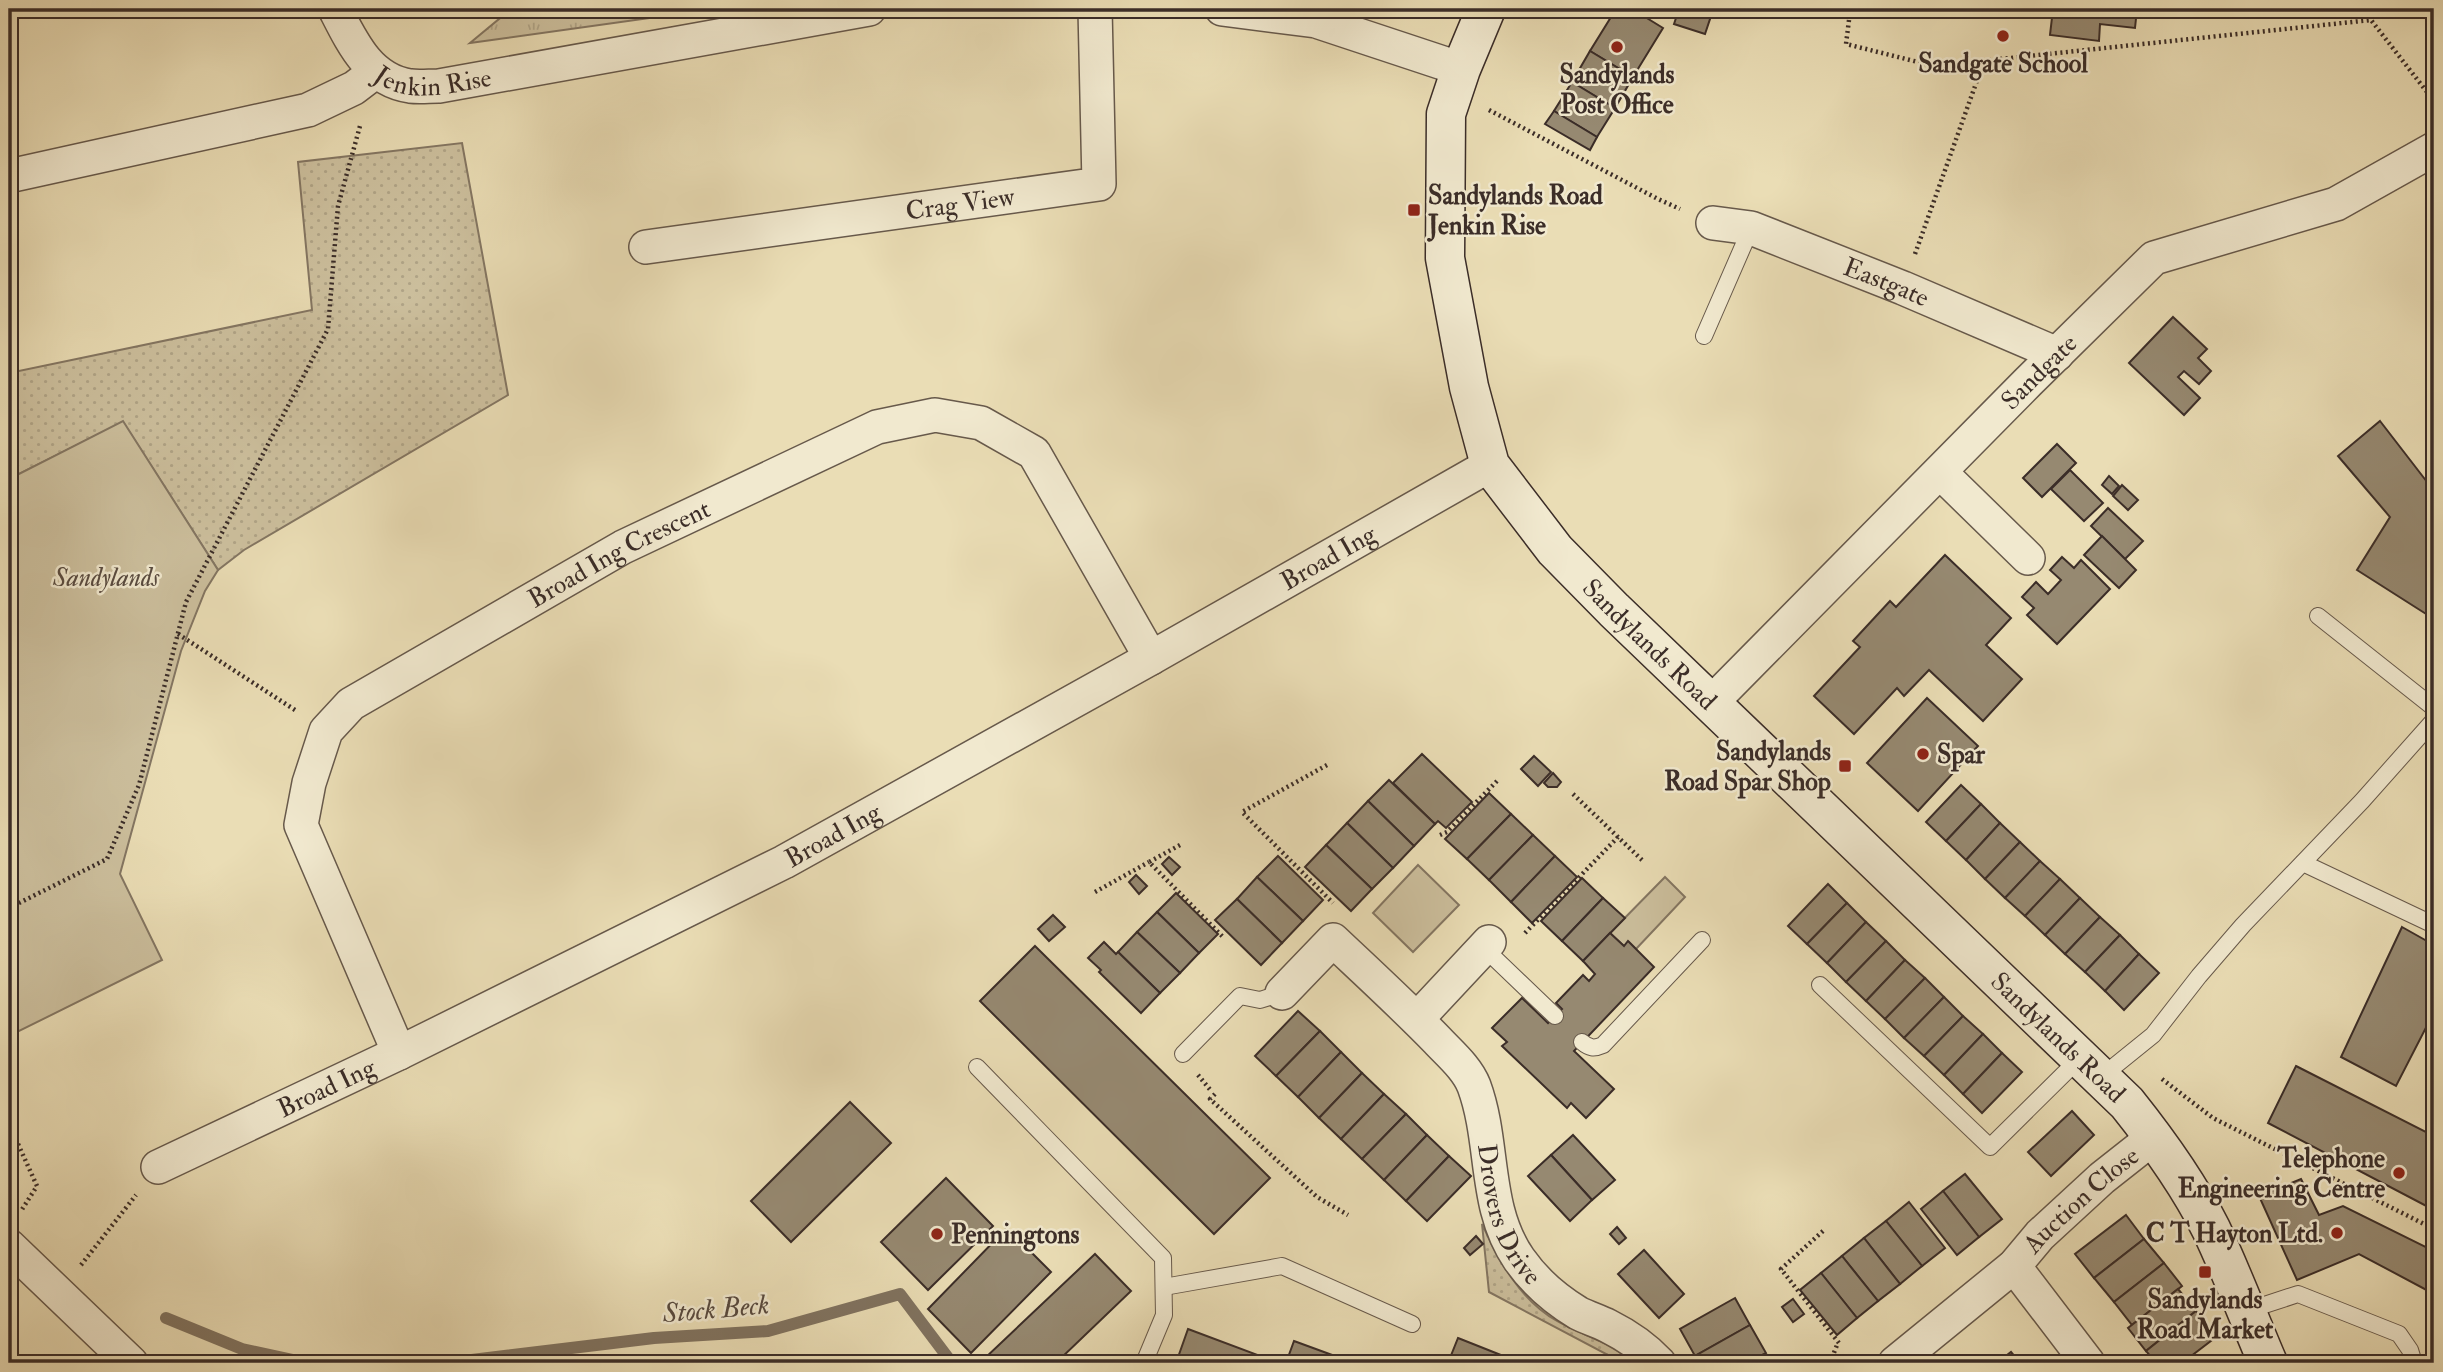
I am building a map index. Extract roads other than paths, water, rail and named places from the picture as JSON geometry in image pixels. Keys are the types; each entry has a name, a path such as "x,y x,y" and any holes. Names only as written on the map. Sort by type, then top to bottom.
{"street":[{"path":"335,9 353,43 375,72"},
{"name":"Jenkin Rise","path":"9,176 308,110 354,88 375,72 409,86 439,86 869,9"},
{"name":"Crag View","path":"646,247 1099,184 1095,9"},
{"path":"1222,9 1316,21 1461,69"},
{"name":"Sandylands Road","path":"1486,9 1446,114 1445,258 1469,387 1490,465 1555,550 1614,610 2127,1103 2183,1180 2211,1229 2268,1363"},
{"name":"Sandgate","path":"1711,703 2154,258 2336,204 2434,149"},
{"name":"Eastgate","path":"1713,223 1751,228 1903,288 2057,354"},
{"name":"Broad Ing Crescent","path":"400,1053 301,825 309,783 326,731 351,704 623,548 877,427 935,415 981,423 1034,453 1151,658"},
{"name":"Broad Ing","path":"158,1167 400,1053 784,862 1490,465"},
{"path":"1940,472 2028,558"},
{"name":"Drovers Drive","path":"1282,993 1334,940 1416,1019 1460,1063 1472,1082 1481,1108 1490,1176 1500,1224 1519,1259 1543,1288 1579,1313 1609,1326 1635,1342 1659,1363"},
{"path":"1416,1019 1498,943"},
{"name":"Auction Close","path":"1895,1363 2014,1266 2040,1235 2102,1178 2154,1137"},
{"path":"12,1234 57,1295 131,1363"},
{"name":"Auction Close","path":"2014,1266 2088,1363"}],"lane":[{"path":"1704,336 1751,228"},
{"path":"2318,617 2434,708"},
{"path":"1820,985 1990,1147 2091,1067 2153,1035 2199,976 2434,720"},
{"path":"2302,863 2434,925"},
{"path":"1582,1042 1588,1047 1603,1045 1702,940"},
{"path":"1498,943 1555,1016"},
{"path":"1183,1055 1240,996 1260,1000 1282,993"},
{"path":"977,1067 1163,1258 1164,1315 1144,1363"},
{"path":"1164,1287 1282,1266 1412,1324"},
{"path":"2246,1311 2298,1294 2399,1334 2410,1350 2414,1363"}],"waterway":[{"name":"Stock Beck","path":"447,1363 654,1338 768,1331 900,1294 952,1363"},
{"name":"Stock Beck","path":"166,1318 242,1349 307,1363"}],"place":[{"name":"Sandgate School","path":"2003,36"},
{"name":"Sandylands Post Office","path":"1617,47"},
{"name":"Sandylands Road Jenkin Rise","path":"1414,210"},
{"name":"Spar","path":"1923,754"},
{"name":"Sandylands Road Spar Shop","path":"1845,766"},
{"name":"Telephone Engineering Centre","path":"2399,1173"},
{"name":"C T Hayton Ltd.","path":"2337,1233"},
{"name":"Penningtons","path":"937,1234"},
{"name":"Sandylands Road Market","path":"2205,1272"}],"park label":[{"name":"Sandylands","path":"106,577"}]}
